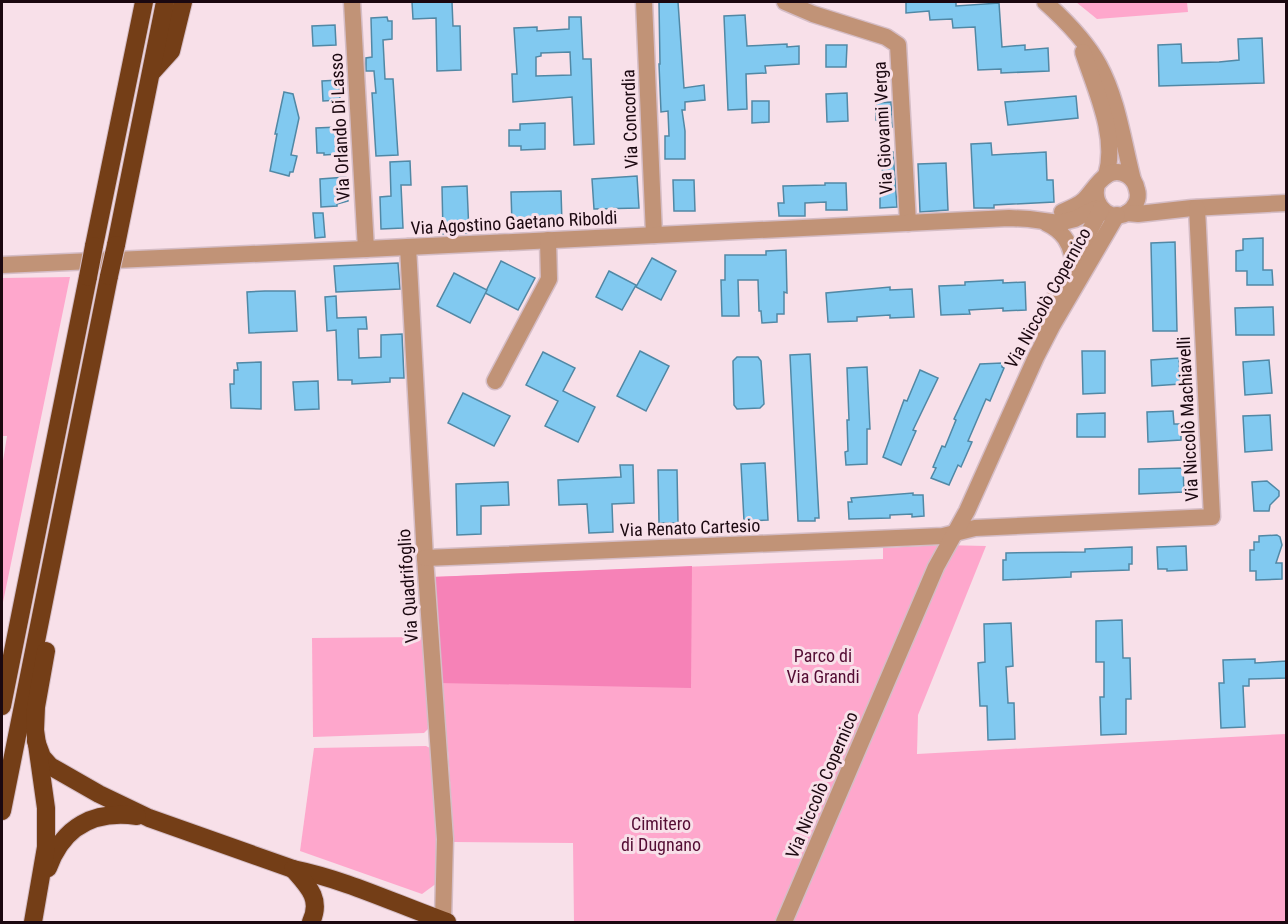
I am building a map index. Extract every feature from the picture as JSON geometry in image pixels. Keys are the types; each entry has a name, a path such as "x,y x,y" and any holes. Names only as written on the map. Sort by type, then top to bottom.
{"highway":[{"path":"2,706 144,2"},
{"path":"2,811 165,2"},
{"path":"150,73 171,51 183,2"},
{"path":"2,646 39,521"},
{"path":"33,922 46,847 46,808 36,741 36,713 48,638 41,617"},
{"path":"36,741 42,757 60,773 149,818 293,869 362,889 445,922"},
{"path":"40,889 55,852 75,828 96,817 107,815 122,814 149,818"},
{"path":"293,869 313,892 316,913 311,922"}],"street":[{"name":"Via Orlando Di Lasso","path":"352,2 366,249"},
{"name":"Via Concordia","path":"644,2 654,235"},
{"name":"Via Giovanni Verga","path":"785,2 813,14 886,37 898,45 908,223"},
{"path":"1045,2 1058,14 1098,64 1109,90 1123,134 1137,201 1122,214"},
{"path":"1080,40 1106,132 1109,161 1095,198 1100,208 1107,213 1122,214 1287,203"},
{"path":"1101,180 1119,173 1156,201 1194,208"},
{"name":"Via Agostino Gaetano Riboldi","path":"1036,220 1071,208 1084,200 1101,180"},
{"name":"Via Agostino Gaetano Riboldi","path":"2,265 908,223 1036,220 1059,223 1068,222 1100,208"},
{"name":"Via Niccolò Copernico","path":"796,922 944,570 969,490 999,416 1033,340 1100,208"},
{"name":"Via Niccolò Machiavelli","path":"957,532 975,528 1212,517 1194,208"},
{"name":"Via Niccolò Copernico","path":"784,922 936,567 957,532 1036,357 1052,326 1122,214"},
{"name":"Via Niccolò Copernico","path":"1036,220 1060,231 1068,240 1073,261"},
{"path":"495,381 549,279 548,240"},
{"name":"Via Quadrifoglio","path":"408,247 425,558 445,839 445,922"},
{"name":"Via Renato Cartesio","path":"425,558 932,537 957,532"}],"green space":[{"path":"1076,2 1187,2 1188,12 1097,19"},
{"path":"70,277 2,607 2,467 7,436 2,436 2,278"},
{"name":"Parco di Via Grandi","path":"943,545 986,546 918,715 917,754 1286,734 1286,922 574,922 573,843 454,842 448,750 442,723 432,577 883,559 883,548"},
{"path":"424,637 430,727 424,733 313,737 312,638"},
{"path":"426,746 432,749 438,835 437,883 422,894 300,851 314,748"}],"shaded area":[{"path":"692,566 691,688 439,683 432,577"}],"building":[{"path":"412,2 452,2 453,26 460,26 461,70 437,71 436,18 413,19"},
{"path":"659,2 678,2 684,88 704,85 705,100 685,102 685,110 682,110 685,159 665,159 665,136 669,136 668,111 661,112"},
{"path":"906,2 956,2 956,6 999,3 1002,47 1025,45 1025,50 1048,48 1049,71 1001,73 1001,69 978,70 975,27 953,28 952,19 930,20 929,11 906,13"},
{"path":"745,15 747,46 787,44 787,47 799,46 799,64 765,66 766,73 746,74 747,109 728,110 724,16"},
{"path":"387,17 388,21 392,21 392,39 383,40 385,79 393,79 398,155 376,156 372,93 376,93 374,71 366,71 366,58 372,57 371,18"},
{"path":"569,17 581,17 583,59 591,59 594,144 574,145 572,97 513,102 512,74 517,74 514,28 537,27 537,31 569,29","holes":["570,52 571,75 536,76 536,57 541,56 541,53"]},
{"path":"335,25 336,45 313,46 312,26"},
{"path":"1262,38 1264,83 1159,86 1158,45 1181,44 1182,63 1219,62 1239,60 1238,39"},
{"path":"826,45 847,45 846,67 826,67"},
{"path":"339,80 340,100 323,101 322,81"},
{"path":"284,92 293,94 299,118 291,155 297,156 293,172 290,172 289,176 270,171"},
{"path":"847,93 848,121 827,122 826,94"},
{"path":"1076,96 1078,118 1008,125 1005,102"},
{"path":"752,101 769,101 769,122 752,123"},
{"path":"891,102 892,127 882,127 882,120 876,120 876,103"},
{"path":"545,123 545,149 521,150 521,146 509,146 509,130 520,130 520,124"},
{"path":"338,127 339,154 317,153 316,128"},
{"path":"991,143 992,155 1046,152 1047,180 1053,180 1054,202 974,208 971,144"},
{"path":"893,152 897,207 880,208 880,189 884,189 881,153"},
{"path":"410,161 411,185 401,185 403,228 381,229 380,197 391,196 390,162"},
{"path":"946,163 948,210 920,212 918,164"},
{"path":"637,176 639,208 594,209 592,179"},
{"path":"346,177 348,201 337,204 337,206 321,207 320,179"},
{"path":"673,180 694,180 695,211 674,211"},
{"path":"825,183 846,183 847,210 826,210 826,202 805,203 805,216 779,216 778,203 784,203 783,186 825,185"},
{"path":"467,186 469,233 443,234 442,187"},
{"path":"561,191 562,223 512,224 511,192"},
{"path":"313,213 323,213 325,237 315,238"},
{"path":"1263,238 1263,270 1272,270 1273,285 1247,285 1247,271 1236,271 1236,251 1243,250 1243,239"},
{"path":"1175,242 1177,331 1153,331 1151,243"},
{"path":"786,250 787,293 784,292 784,314 777,314 777,322 762,323 761,311 759,311 758,280 738,280 739,316 722,316 721,280 725,280 725,255 766,255 766,251"},
{"path":"652,258 676,271 661,300 636,287"},
{"path":"501,261 535,278 518,310 485,293"},
{"path":"398,263 400,289 336,292 334,266"},
{"path":"609,271 636,285 622,310 596,297"},
{"path":"454,273 487,290 470,323 437,306"},
{"path":"1003,280 1003,283 1025,282 1026,310 1003,311 1003,308 969,310 970,314 941,315 939,286"},
{"path":"890,287 890,290 912,289 914,317 890,318 890,315 857,317 857,321 828,322 826,293"},
{"path":"295,291 297,331 249,333 247,292"},
{"path":"336,296 337,318 366,317 367,329 358,329 359,358 381,357 381,335 402,334 404,378 390,378 390,382 352,384 352,380 338,380 336,330 327,331 325,297"},
{"path":"1273,307 1274,335 1236,335 1235,308"},
{"path":"640,351 669,366 646,411 617,396"},
{"path":"1082,351 1105,351 1105,393 1083,394"},
{"path":"543,352 575,368 563,391 595,407 578,442 545,426 558,401 526,385"},
{"path":"810,354 819,518 815,518 815,521 798,521 790,355"},
{"path":"737,357 758,357 761,361 764,404 760,408 737,409 734,405 733,361"},
{"path":"1179,358 1180,384 1152,386 1151,360"},
{"path":"1269,360 1272,393 1245,395 1243,362"},
{"path":"261,362 261,409 231,408 230,384 234,384 234,370 238,370 237,363"},
{"path":"1002,363 1004,368 990,401 986,399 968,441 972,442 961,467 958,465 949,485 931,478 942,446 945,447 956,420 954,419 980,364"},
{"path":"867,367 870,429 867,429 867,464 846,465 847,420 849,420 847,368"},
{"path":"920,370 938,378 913,430 916,431 901,465 883,457 904,400 907,401"},
{"path":"318,381 319,409 295,410 293,382"},
{"path":"463,393 510,416 494,446 448,423"},
{"path":"1173,411 1174,424 1181,424 1181,440 1148,442 1147,412"},
{"path":"1105,413 1105,437 1077,437 1077,414"},
{"path":"1270,415 1272,450 1245,452 1243,416"},
{"path":"765,463 768,520 744,521 741,464"},
{"path":"620,465 633,465 634,503 612,504 613,532 589,533 587,504 559,505 558,480 621,477"},
{"path":"1183,468 1184,492 1139,494 1139,469"},
{"path":"658,470 677,470 678,523 659,523"},
{"path":"1267,481 1279,491 1279,496 1270,505 1269,511 1254,511 1252,482"},
{"path":"508,482 509,505 481,506 481,534 457,535 456,484"},
{"path":"913,493 913,495 923,495 924,516 912,517 912,514 890,515 890,518 849,519 848,502 852,502 851,498"},
{"path":"1277,535 1282,545 1276,563 1282,563 1282,579 1256,580 1256,571 1250,571 1250,550 1254,550 1254,542 1259,542 1259,536"},
{"path":"1186,546 1187,570 1158,569 1157,547"},
{"path":"1132,547 1132,564 1129,564 1129,570 1071,572 1071,577 1003,580 1003,560 1006,560 1006,553 1085,552 1085,549"},
{"path":"1122,620 1123,658 1130,658 1131,699 1126,699 1126,734 1101,735 1100,697 1104,697 1104,662 1096,662 1096,621"},
{"path":"1011,623 1013,666 1006,667 1008,703 1014,703 1015,739 988,740 987,706 980,706 978,663 985,662 984,624"},
{"path":"1255,659 1255,663 1287,661 1287,678 1249,679 1249,686 1243,686 1245,727 1221,728 1219,683 1224,683 1223,660"}],"park label":[{"name":"Cimitero di Dugnano","path":"661,834"}]}
